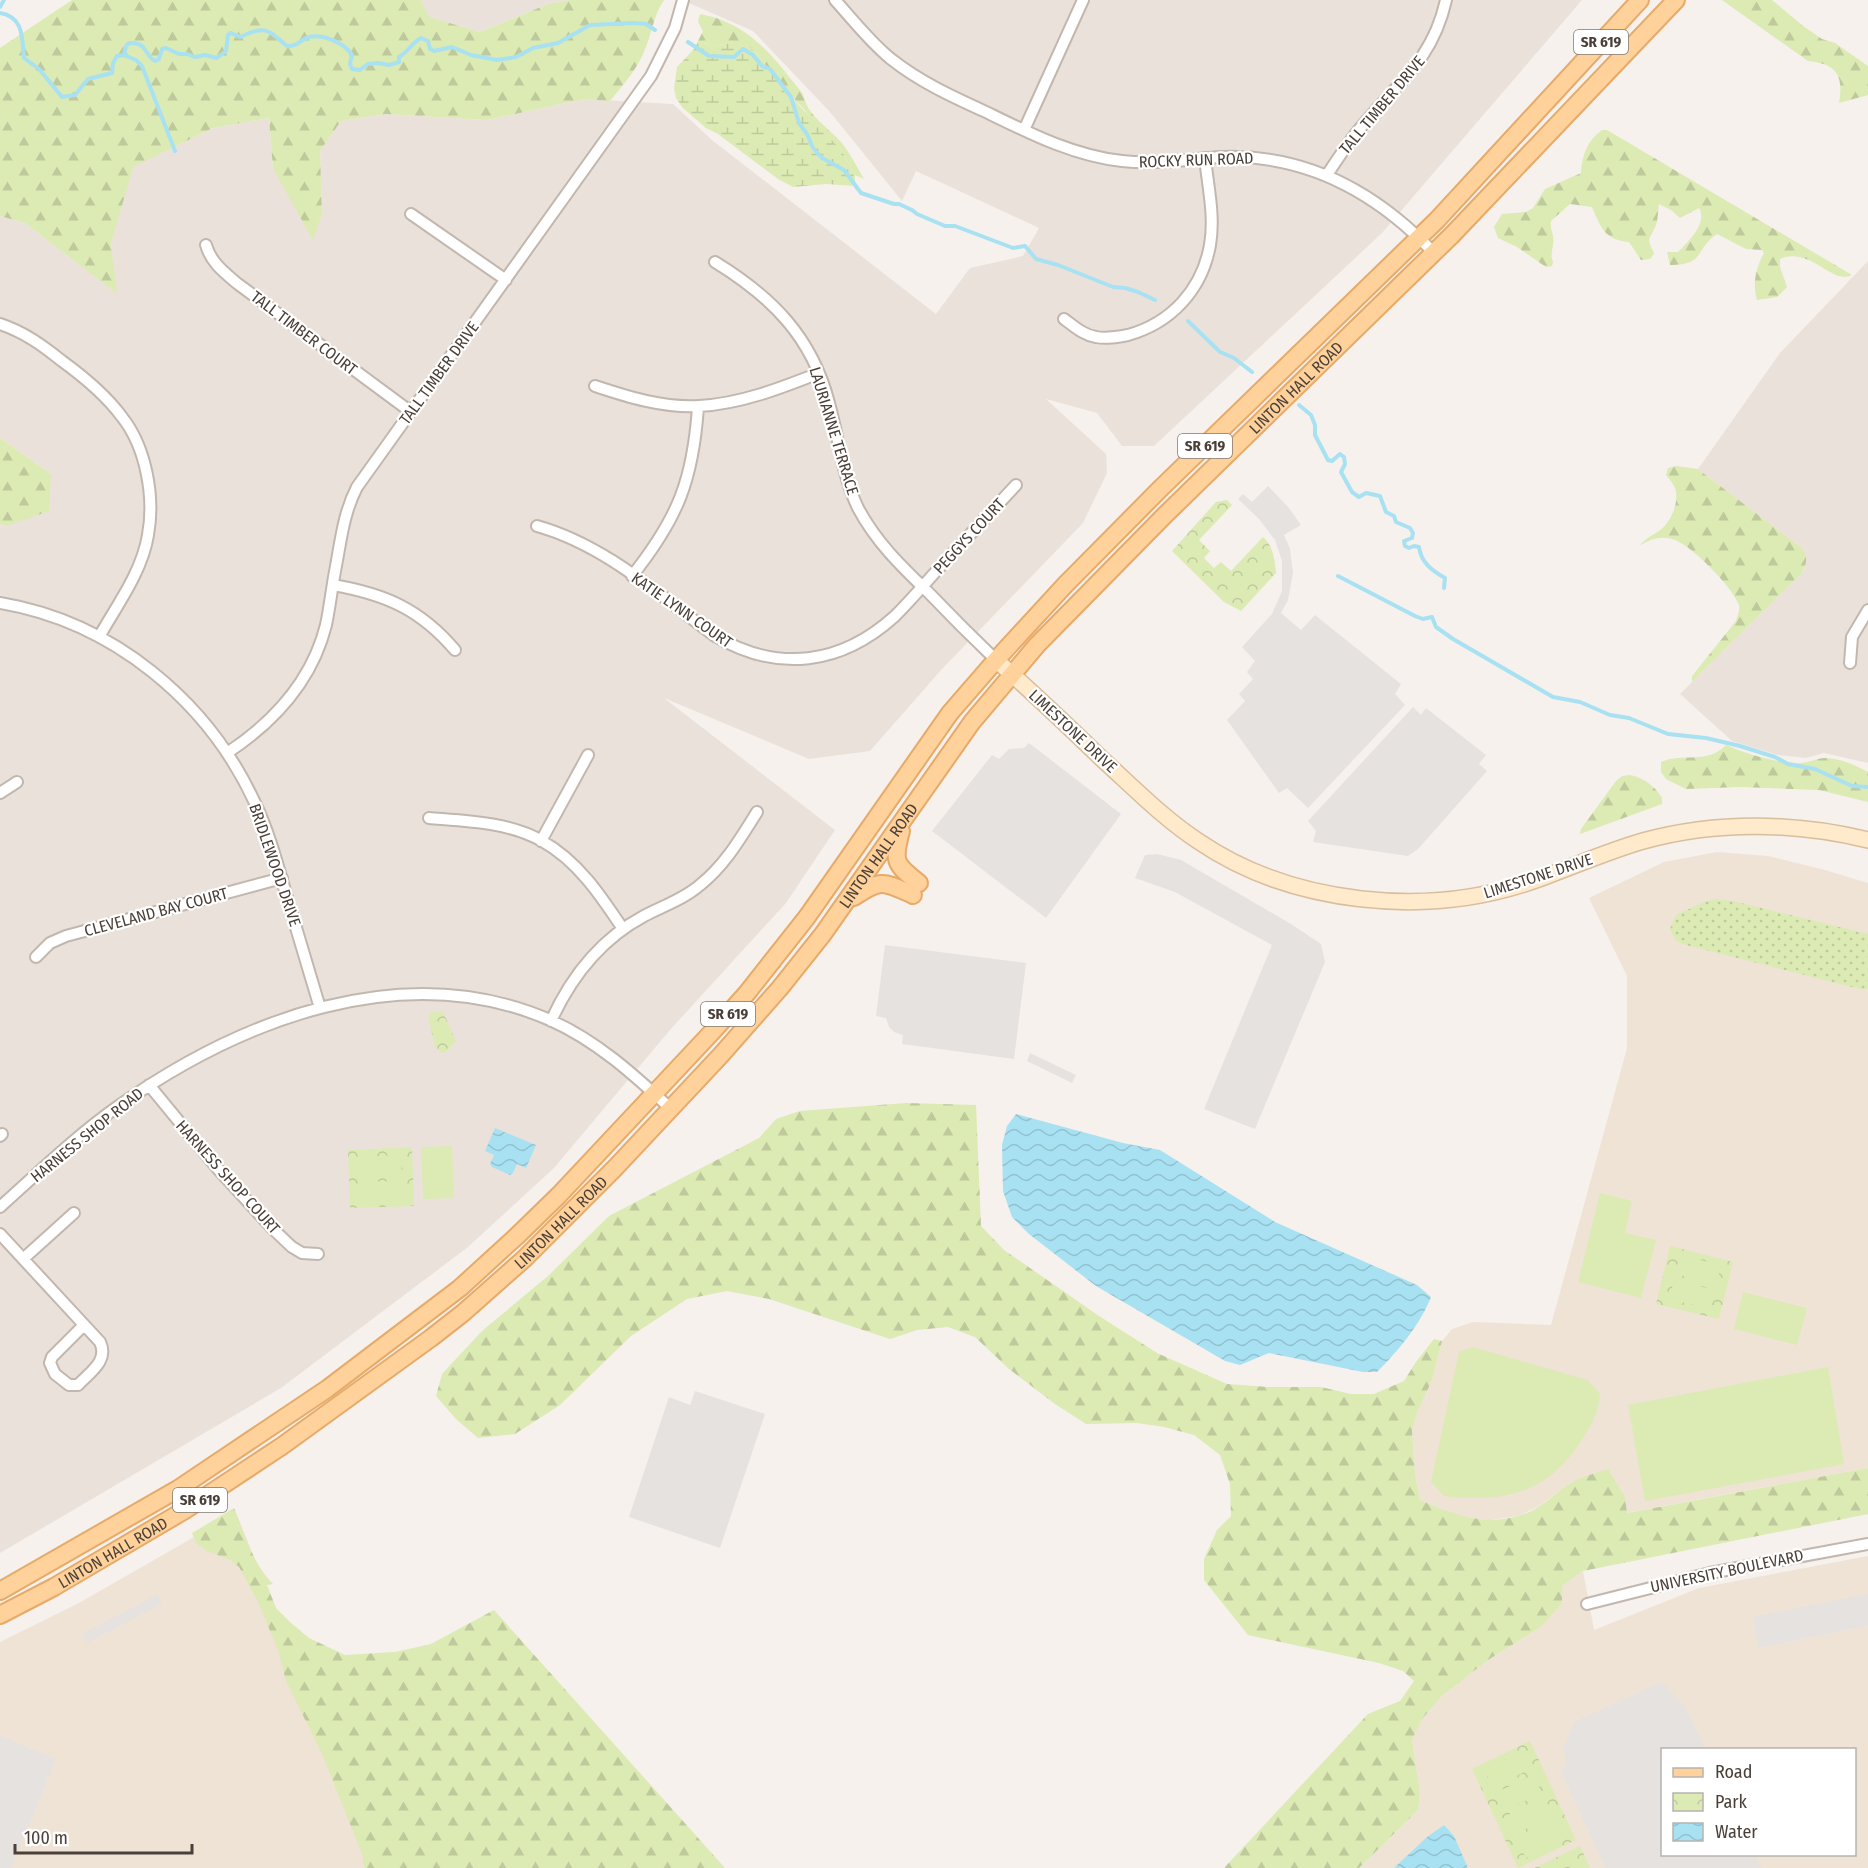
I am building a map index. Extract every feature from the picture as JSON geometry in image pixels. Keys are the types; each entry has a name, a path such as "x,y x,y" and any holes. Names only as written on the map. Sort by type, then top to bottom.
{"main road":[{"name":"LINTON HALL ROAD","path":"0,1591 178,1489 376,1354 489,1263 559,1195 747,993 807,917 950,713 996,660 1065,585 1160,489 1419,238 1640,0"},
{"name":"LINTON HALL ROAD","path":"0,1615 54,1587 185,1510 328,1414 432,1338 524,1259 578,1206 721,1055 780,988 846,902 972,722 1037,645 1165,515 1434,253 1676,0"},
{"path":"846,902 869,887 880,883 916,889 896,862 896,849 904,820"}],"street":[{"name":"TALL TIMBER DRIVE","path":"227,753 263,727 284,705 298,687 319,646 326,624 344,517 357,487 651,76 675,28 683,0"},
{"name":"ROCKY RUN ROAD","path":"835,0 870,39 911,74 934,88 1024,130 1075,151 1120,161 1165,163 1204,158 1253,157 1302,166 1327,175 1361,193 1419,238 1434,253"},
{"path":"1024,130 1083,0"},
{"name":"TALL TIMBER DRIVE","path":"1327,175 1362,126 1418,65 1441,20 1446,0"},
{"path":"1064,319 1083,333 1095,337 1119,337 1153,325 1183,302 1198,280 1209,247 1212,212 1204,158"},
{"path":"411,214 506,280"},
{"name":"TALL TIMBER COURT","path":"207,245 211,258 238,284 411,412"},
{"name":"LAURIANNE TERRACE","path":"715,262 749,284 784,315 809,352 829,404 842,466 859,509 887,552 996,660"},
{"path":"0,324 32,338 77,371 105,396 128,425 145,467 150,511 149,534 144,553 137,570 99,637"},
{"path":"595,386 635,399 698,407 747,398 819,373"},
{"path":"632,576 665,530 685,489 696,434 698,407"},
{"name":"PEGGYS COURT","path":"922,587 1016,485"},
{"name":"KATIE LYNN COURT","path":"537,526 581,542 604,555 715,636 728,644 762,656 802,659 823,656 856,643 895,615 922,587"},
{"path":"333,585 367,592 400,604 432,626 455,650"},
{"name":"BRIDLEWOOD DRIVE","path":"0,603 45,614 99,637 146,667 193,708 227,753 256,805 282,878 320,1008"},
{"path":"1850,663 1852,637 1868,610"},
{"name":"LIMESTONE DRIVE","path":"996,660 1145,800 1199,842 1269,877 1354,898 1438,902 1493,893 1643,841 1720,828 1773,826 1868,840"},
{"path":"542,841 588,755"},
{"path":"0,793 17,782"},
{"path":"551,1021 559,1003 581,969 603,945 623,929 700,886 727,859 757,812"},
{"path":"429,818 506,828 542,841 580,871 603,899 623,929"},
{"name":"CLEVELAND BAY COURT","path":"36,957 50,943 66,936 282,878"},
{"name":"HARNESS SHOP ROAD","path":"0,1207 102,1118 149,1085 190,1061 275,1022 320,1008 375,996 406,993 438,994 499,1003 551,1021 592,1043 619,1062 670,1108"},
{"name":"HARNESS SHOP COURT","path":"149,1085 211,1162 272,1228 302,1253 318,1254"},
{"path":"23,1259 74,1212"},
{"path":"0,1234 100,1342 103,1356 100,1362 78,1384 69,1385 55,1374 50,1363 52,1357 84,1325"},
{"name":"UNIVERSITY BOULEVARD","path":"1587,1604 1710,1573 1868,1544"}],"shaded area":[{"path":"421,0 569,0 548,4 480,32 428,17"},
{"path":"682,0 1582,0 1382,233 1154,446 1122,446 1097,413 1046,399 1106,454 1107,473 1083,523 942,669 870,751 809,759 664,698 835,830 786,903 670,1030 554,1168 468,1247 281,1388 0,1553 0,524 7,526 51,474 0,438 0,216 25,223 116,293 111,244 132,167 213,128 269,118 273,169 322,214 320,151 341,121 385,114 487,120 585,99 673,104 712,140 936,314 970,268 1023,256 1039,228 916,171 902,201 830,112 753,31"},
{"path":"1868,261 1868,763 1824,753 1806,758 1778,755 1732,741 1680,694 1800,575 1805,568 1803,549 1698,469 1780,353"},
{"path":"1268,486 1289,508 1301,525 1284,535 1290,549 1293,573 1288,600 1281,613 1301,630 1315,615 1401,684 1395,694 1405,705 1308,808 1287,788 1279,793 1227,720 1245,701 1239,694 1253,679 1247,672 1255,661 1242,647 1272,614 1282,591 1282,561 1275,540 1259,519 1238,499 1243,494 1252,502"},
{"path":"1413,707 1421,715 1426,708 1486,755 1479,764 1487,771 1418,849 1408,856 1313,842 1316,831 1308,821"},
{"path":"1029,743 1121,814 1046,918 932,831 992,755 999,759 1009,749 1024,748"},
{"path":"1717,852 1768,856 1868,883 1868,1468 1626,1513 1572,1482 1539,1506 1519,1516 1489,1520 1458,1516 1420,1500 1415,1474 1412,1431 1417,1413 1432,1380 1442,1341 1452,1329 1473,1322 1551,1325 1627,1048 1627,976 1589,898 1664,862"},
{"path":"1157,854 1181,860 1321,944 1325,962 1255,1129 1204,1109 1272,945 1175,892 1135,878 1145,855"},
{"path":"885,945 1026,963 1014,1059 902,1044 903,1035 894,1032 889,1027 886,1018 876,1016"},
{"path":"1030,1053 1076,1075 1072,1083 1027,1061"},
{"path":"695,1391 765,1414 720,1548 629,1517 669,1397 690,1405"},
{"path":"236,1513 382,1868 0,1868 0,1642 79,1603"},
{"path":"1868,1556 1868,1868 1359,1868 1418,1810 1420,1792 1412,1739 1422,1719 1442,1696 1488,1660 1541,1627 1561,1586 1583,1571 1594,1630 1699,1588"},
{"path":"1868,1594 1868,1626 1759,1648 1753,1617"},
{"path":"157,1595 162,1604 87,1643 82,1634"},
{"path":"1662,1682 1685,1707 1706,1748 1661,1748 1661,1856 1755,1856 1761,1868 1606,1868 1561,1771 1566,1767 1564,1745 1575,1722"},
{"path":"0,1736 56,1759 11,1868 0,1868"}],"green space":[{"path":"72,0 421,0 429,17 480,32 548,4 569,0 664,0 640,60 610,101 585,99 487,120 385,114 341,121 320,151 322,214 313,240 273,169 269,118 213,128 133,167 111,244 117,294 25,223 0,216 0,48"},
{"path":"1722,0 1772,0 1803,26 1822,39 1835,43 1868,66 1868,95 1839,103 1840,85 1836,72 1818,62 1808,61"},
{"path":"700,14 733,25 747,34 770,55 803,94 813,115 844,146 864,179 855,175 842,151 782,87 751,48 730,43 712,46 698,41 703,31 698,22"},
{"path":"698,41 712,46 730,43 751,48 782,87 842,151 855,175 855,186 826,184 793,187 706,128 683,108 676,98 674,88 677,67 695,48"},
{"path":"1602,130 1607,130 1852,275 1844,277 1837,275 1811,261 1791,256 1780,259 1780,267 1787,287 1777,297 1757,300 1756,276 1764,253 1762,250 1746,249 1717,234 1710,239 1695,259 1670,265 1667,252 1678,252 1696,232 1701,220 1699,208 1680,218 1659,204 1657,223 1649,239 1654,254 1650,259 1641,260 1629,242 1609,236 1601,227 1592,207 1570,204 1551,221 1552,266 1546,267 1517,247 1498,238 1494,227 1502,214 1526,212 1533,208 1545,189 1581,173 1586,149"},
{"path":"0,438 51,474 49,511 7,526 0,524"},
{"path":"1676,466 1698,469 1803,549 1806,556 1800,575 1692,682 1692,676 1736,621 1739,607 1734,595 1719,577 1701,558 1683,544 1661,538 1639,546 1663,528 1672,514 1676,503 1676,492 1666,475 1668,468"},
{"path":"1227,500 1232,505 1199,540 1210,551 1204,558 1214,568 1221,562 1231,571 1263,537 1271,549 1275,563 1276,573 1241,611 1224,602 1172,551 1216,502"},
{"path":"1726,745 1777,761 1801,763 1830,758 1850,764 1868,772 1868,802 1819,790 1740,787 1686,789 1666,779 1661,772 1661,762 1669,759 1711,755"},
{"path":"1630,775 1652,786 1662,798 1662,804 1580,834 1581,829 1616,781 1622,776"},
{"path":"1715,899 1733,901 1868,934 1868,989 1860,989 1676,941 1670,929 1676,915"},
{"path":"433,1012 443,1012 456,1041 442,1053 435,1047 428,1016"},
{"path":"906,1103 976,1105 981,1226 1004,1250 1157,1353 1227,1384 1321,1387 1351,1394 1374,1394 1404,1381 1434,1339 1442,1341 1432,1380 1417,1413 1412,1431 1415,1474 1420,1500 1468,1517 1505,1519 1525,1514 1573,1482 1608,1469 1625,1497 1627,1513 1868,1468 1868,1514 1583,1571 1562,1586 1562,1603 1541,1627 1488,1660 1442,1696 1422,1719 1412,1740 1420,1792 1418,1810 1359,1868 1224,1868 1368,1714 1400,1701 1414,1681 1403,1671 1379,1663 1248,1635 1204,1580 1204,1559 1217,1530 1231,1516 1230,1484 1220,1455 1194,1435 1137,1423 1086,1424 1009,1369 975,1337 948,1327 917,1330 890,1339 769,1299 727,1291 687,1299 631,1336 560,1405 515,1434 478,1438 456,1419 436,1396 442,1374 482,1331 548,1276 609,1216 759,1138 776,1119 800,1111"},
{"path":"452,1146 454,1198 423,1199 421,1147"},
{"path":"412,1147 414,1206 350,1208 348,1150"},
{"path":"401,1155 402,1175 360,1177 359,1157"},
{"path":"402,1181 403,1201 361,1202 361,1182"},
{"path":"1600,1193 1632,1201 1625,1233 1656,1240 1641,1298 1578,1282"},
{"path":"1670,1246 1733,1262 1719,1319 1656,1304"},
{"path":"1680,1255 1721,1265 1717,1284 1675,1274"},
{"path":"1674,1280 1715,1290 1710,1309 1669,1299"},
{"path":"1743,1292 1807,1308 1797,1345 1734,1329"},
{"path":"1472,1347 1588,1380 1600,1394 1598,1407 1591,1424 1568,1459 1539,1484 1505,1496 1466,1498 1444,1496 1431,1482 1459,1352"},
{"path":"1828,1367 1844,1464 1645,1501 1628,1405"},
{"path":"234,1508 254,1558 273,1584 267,1585 276,1608 309,1638 345,1655 395,1652 431,1644 494,1610 725,1868 364,1868 362,1854 322,1754 286,1681 278,1650 258,1602 239,1567 230,1560 207,1551 196,1543 192,1533"},
{"path":"1530,1741 1576,1840 1518,1868 1472,1769"},
{"path":"1523,1751 1531,1769 1493,1787 1484,1769"},
{"path":"1534,1775 1542,1793 1504,1811 1495,1793"},
{"path":"1545,1798 1553,1816 1515,1834 1506,1816"},
{"path":"1556,1822 1564,1840 1526,1858 1517,1840"},
{"path":"1580,1846 1590,1868 1534,1868"}],"water":[{"path":"1016,1114 1123,1143 1160,1150 1275,1222 1417,1285 1431,1297 1408,1337 1377,1372 1363,1372 1269,1353 1240,1365 1225,1361 1096,1286 1029,1234 1012,1217 1003,1191 1002,1145 1007,1126"},
{"path":"495,1128 536,1145 526,1168 517,1164 510,1175 492,1167 490,1164 494,1155 485,1151"},
{"path":"1444,1825 1454,1836 1468,1868 1394,1868 1427,1837"}],"waterway":[{"path":"0,7 4,0"},
{"path":"0,13 8,15 18,24 22,36 24,58 39,69 62,97 75,95 88,79 112,73 113,63 117,56 124,55 129,43 142,46 155,61 159,59 162,49 166,48 179,54 217,58 226,51 228,35 231,33 240,37 261,30 275,36 287,46 315,36 333,40 344,47 352,55 350,64 352,69 360,70 368,64 389,65 399,62 399,57 421,38 428,41 430,49 434,51 452,47 471,55 497,60 516,57 533,48 558,43 590,25 633,23 646,24 655,30"},
{"path":"688,42 709,56 734,57 743,49 753,55 762,66 770,69 791,97 799,123 813,148 822,158 844,170 861,193 899,204 945,226 955,226 1013,248 1025,246 1036,259 1058,265 1113,287 1138,292 1155,300"},
{"path":"124,55 136,60 142,66 175,151"},
{"path":"1188,321 1220,352 1234,358 1252,372"},
{"path":"1299,405 1311,415 1315,425 1315,435 1328,460 1332,461 1340,454 1344,457 1345,464 1341,472 1352,492 1359,497 1366,493 1380,496 1386,512 1394,516 1396,522 1410,528 1413,533 1412,538 1404,541 1405,546 1419,547 1428,565 1445,578 1444,588"},
{"path":"1338,576 1415,616 1423,619 1432,617 1436,627 1453,639 1553,697 1580,702 1610,715 1629,718 1668,734 1706,738 1740,746 1775,757 1788,764 1815,769 1852,786 1868,787"}]}
